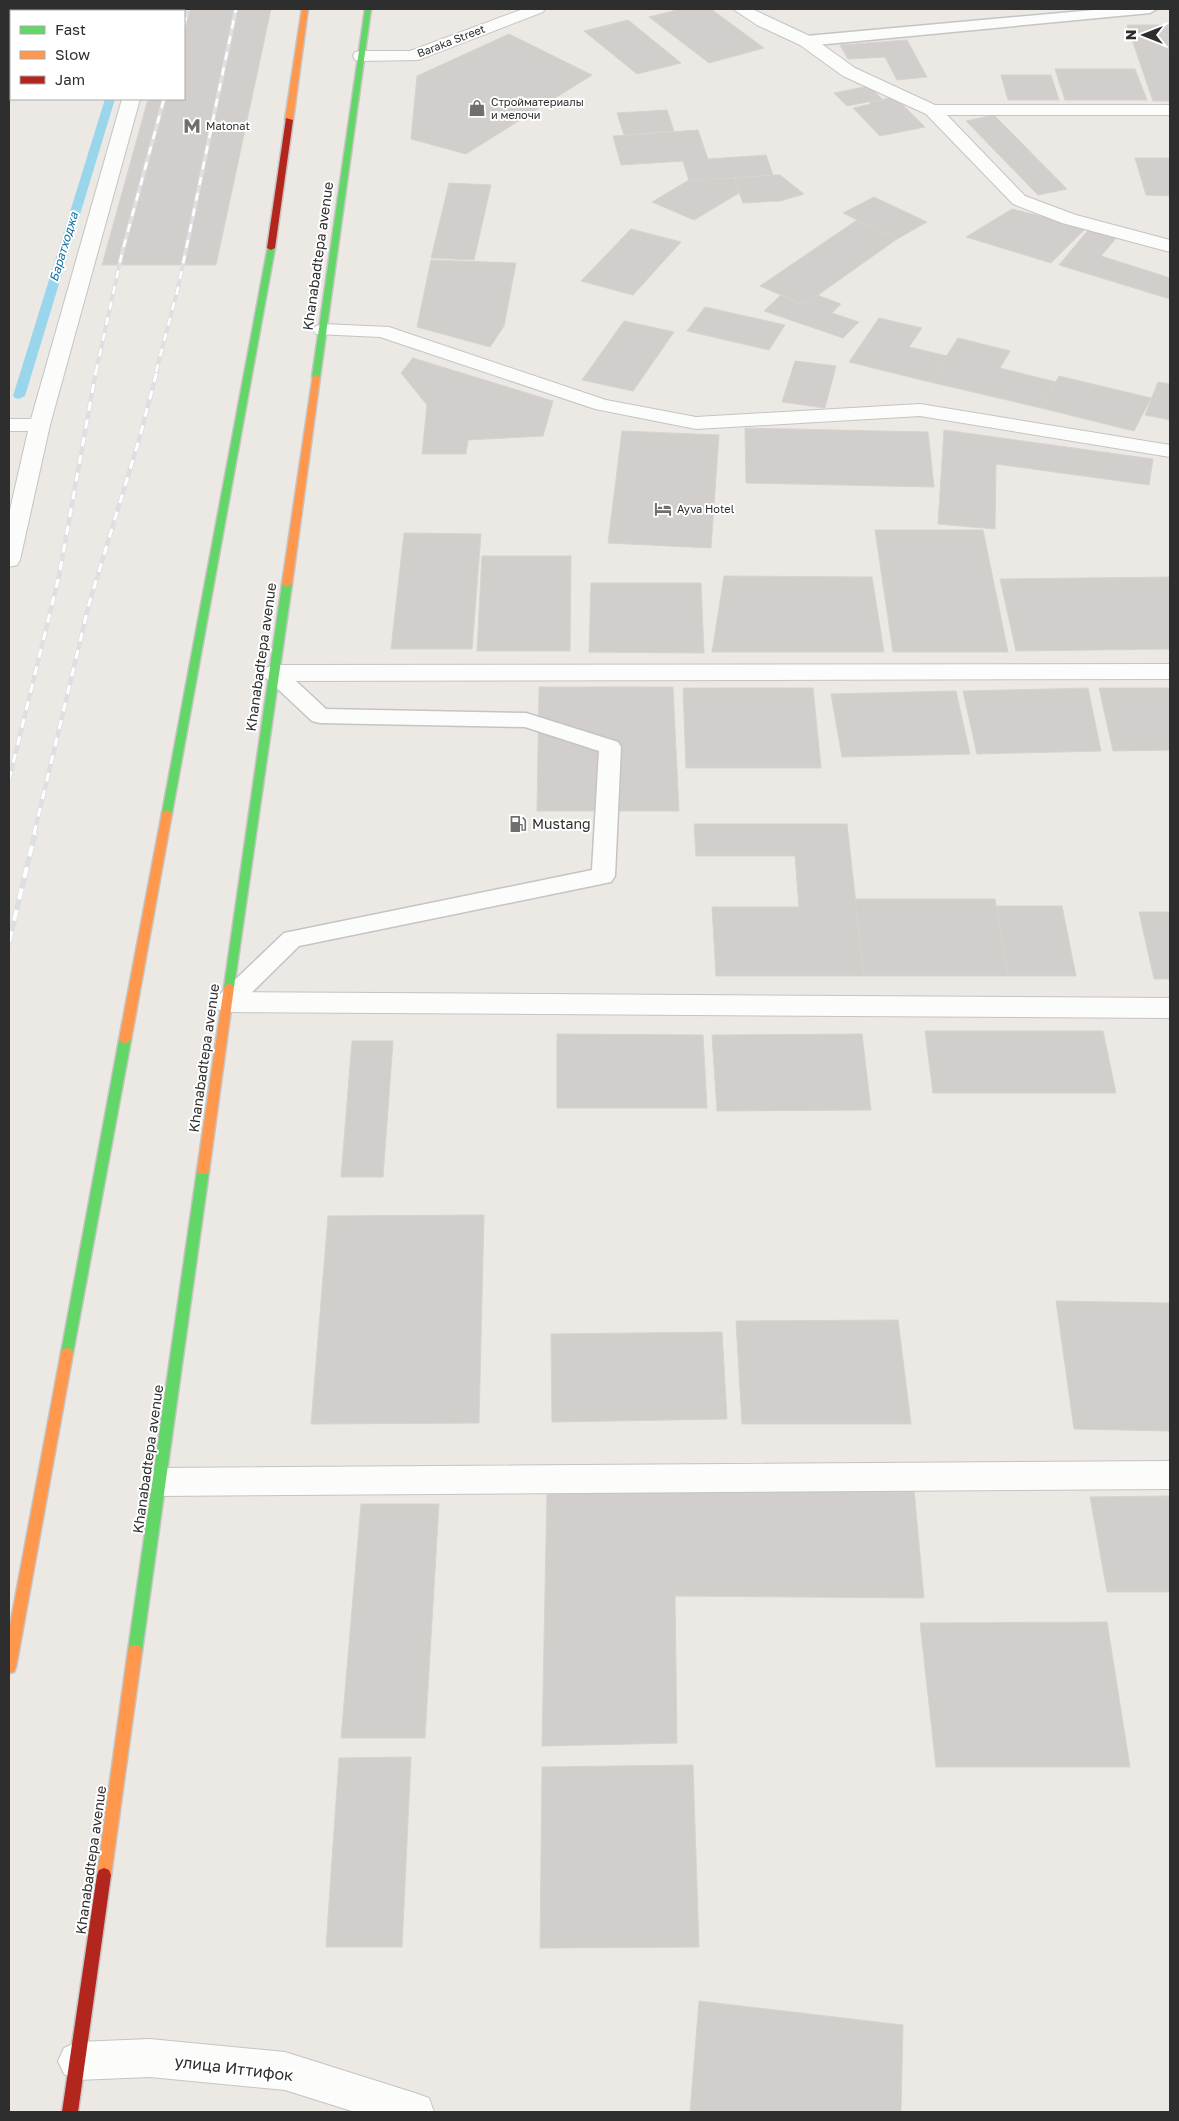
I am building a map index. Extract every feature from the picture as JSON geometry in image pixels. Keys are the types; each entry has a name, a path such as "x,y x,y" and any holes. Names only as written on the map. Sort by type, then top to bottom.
{"highway":[{"path":"9,1667 266,281 305,9"},
{"name":"Khanabadtepa avenue","path":"70,2112 368,9"}],"street":[{"name":"Baraka Street","path":"361,56 412,56 537,9"},
{"path":"741,9 763,22 806,41 849,72 932,110 1019,200 1069,220 1170,246"},
{"path":"9,560 40,425 130,100"},
{"path":"932,110 1170,110"},
{"path":"323,330 382,331 602,405 696,423 920,410 1170,451"},
{"path":"14,425 40,425"},
{"path":"274,674 1170,672"},
{"path":"227,1002 1170,1008"},
{"path":"160,1482 1170,1475"},
{"name":"улица Иттифок","path":"77,2061 150,2058 285,2071 415,2112"}],"lane":[{"path":"806,41 1150,9"},
{"path":"227,1002 292,939 603,876 610,747 526,720 320,716 274,674"}],"building":[{"path":"271,9 216,265 102,265 148,100 185,100 185,10 172,10"},
{"path":"680,9 711,9 764,48 709,63 649,17"},
{"path":"628,20 681,63 637,74 584,31"},
{"path":"1127,25 1170,25 1170,101 1153,101"},
{"name":"Стройматериалы и мелочи","path":"509,34 592,75 466,154 411,139 417,76"},
{"path":"907,40 927,77 897,80 885,57 848,59 840,45"},
{"path":"1055,69 1135,69 1147,100 1065,100"},
{"path":"1001,75 1051,75 1059,100 1008,100"},
{"path":"869,86 882,99 847,106 834,93"},
{"path":"895,97 925,127 880,136 853,108 871,104 869,102"},
{"path":"667,110 674,131 624,135 617,113"},
{"path":"994,115 1067,189 1038,195 966,121"},
{"path":"698,130 708,159 766,155 773,175 689,181 683,161 621,165 613,136"},
{"path":"1135,158 1170,158 1170,196 1146,195"},
{"path":"780,175 804,194 780,201 743,203 734,178"},
{"path":"734,178 739,193 694,220 652,202 689,180"},
{"path":"449,183 491,185 474,260 431,258"},
{"path":"874,197 927,222 897,239 843,213"},
{"path":"1012,209 1087,227 1051,263 966,237"},
{"path":"857,220 897,239 804,305 760,286"},
{"path":"1090,228 1118,236 1101,256 1170,278 1170,299 1059,265"},
{"path":"631,229 681,242 633,295 581,281"},
{"path":"431,260 516,263 504,326 490,347 417,327"},
{"path":"781,295 804,305 817,295 841,304 832,313 859,322 843,338 764,311"},
{"path":"705,307 785,325 769,350 687,331"},
{"path":"879,318 922,328 909,347 947,356 930,382 849,362"},
{"path":"624,321 674,332 633,391 582,380"},
{"path":"958,338 1010,351 1000,368 1056,382 1041,408 930,382"},
{"path":"413,358 553,401 543,436 468,440 466,454 422,454 427,405 401,373"},
{"path":"795,361 836,366 825,408 782,402"},
{"path":"1059,376 1151,398 1134,431 1041,408"},
{"path":"1158,382 1170,384 1170,420 1145,415"},
{"path":"745,428 928,432 934,487 746,483"},
{"path":"944,430 1153,459 1149,485 996,464 995,529 938,524"},
{"name":"Ayva Hotel","path":"622,431 719,435 711,548 608,543"},
{"path":"875,530 983,530 1008,652 893,652"},
{"path":"404,533 481,534 472,649 391,649"},
{"path":"482,556 571,556 570,651 477,651"},
{"path":"724,576 872,577 884,652 712,652"},
{"path":"1170,577 1170,649 1016,651 1000,579"},
{"path":"591,583 701,583 704,653 589,652"},
{"path":"539,687 673,687 679,811 537,811"},
{"path":"683,688 813,688 821,768 686,768"},
{"path":"1088,688 1101,751 977,754 963,691"},
{"path":"1099,688 1170,688 1170,750 1113,751"},
{"path":"956,691 970,754 842,757 831,694"},
{"path":"694,824 847,824 864,976 716,976 712,907 799,907 795,856 696,856"},
{"path":"855,899 995,899 1008,976 864,976"},
{"path":"996,906 1062,906 1076,976 1008,976"},
{"path":"1139,912 1170,912 1170,979 1154,979"},
{"path":"925,1031 1103,1031 1116,1093 933,1093"},
{"path":"557,1034 703,1035 707,1108 557,1108"},
{"path":"862,1034 871,1110 717,1111 712,1035"},
{"path":"352,1041 393,1041 383,1177 341,1177"},
{"path":"484,1215 479,1423 311,1424 328,1216"},
{"path":"1056,1301 1170,1303 1170,1431 1074,1429"},
{"path":"898,1320 911,1424 742,1424 736,1321"},
{"path":"722,1332 727,1419 552,1422 551,1334"},
{"path":"547,1488 914,1489 924,1598 675,1596 677,1743 542,1746"},
{"path":"1170,1496 1170,1592 1107,1592 1090,1497"},
{"path":"361,1504 439,1504 425,1738 341,1738"},
{"path":"1107,1622 1130,1767 936,1767 920,1623"},
{"path":"411,1757 402,1947 326,1947 339,1758"},
{"path":"693,1765 699,1947 540,1948 542,1767"},
{"path":"699,2001 903,2025 901,2112 690,2112"}],"waterway":[{"name":"Баратходжа","path":"19,396 110,100"}],"railway":[{"path":"185,21 188,9"},
{"path":"156,372 178,288 236,9"},
{"path":"96,372 122,253 164,100"},
{"path":"9,780 59,576 96,371"},
{"path":"34,834 89,604 139,440 157,371"},
{"path":"9,942 35,833"}],"traffic: fast":[{"path":"316,377 368,9"},
{"path":"167,813 271,248"},
{"path":"229,987 287,584"},
{"path":"67,1353 125,1040"},
{"path":"135,1651 203,1171"}],"traffic: slow":[{"path":"289,120 305,9"},
{"path":"287,584 316,377"},
{"path":"125,1040 167,813"},
{"path":"203,1171 229,987"},
{"path":"9,1667 67,1353"},
{"path":"104,1875 135,1651"}],"traffic: jam":[{"path":"271,248 289,120"},
{"path":"70,2112 104,1875"}],"place":[{"name":"Стройматериалы и мелочи","path":"477,108"},
{"name":"Matonat","path":"192,126"},
{"name":"Ayva Hotel","path":"663,509"},
{"name":"Mustang","path":"518,824"}]}
